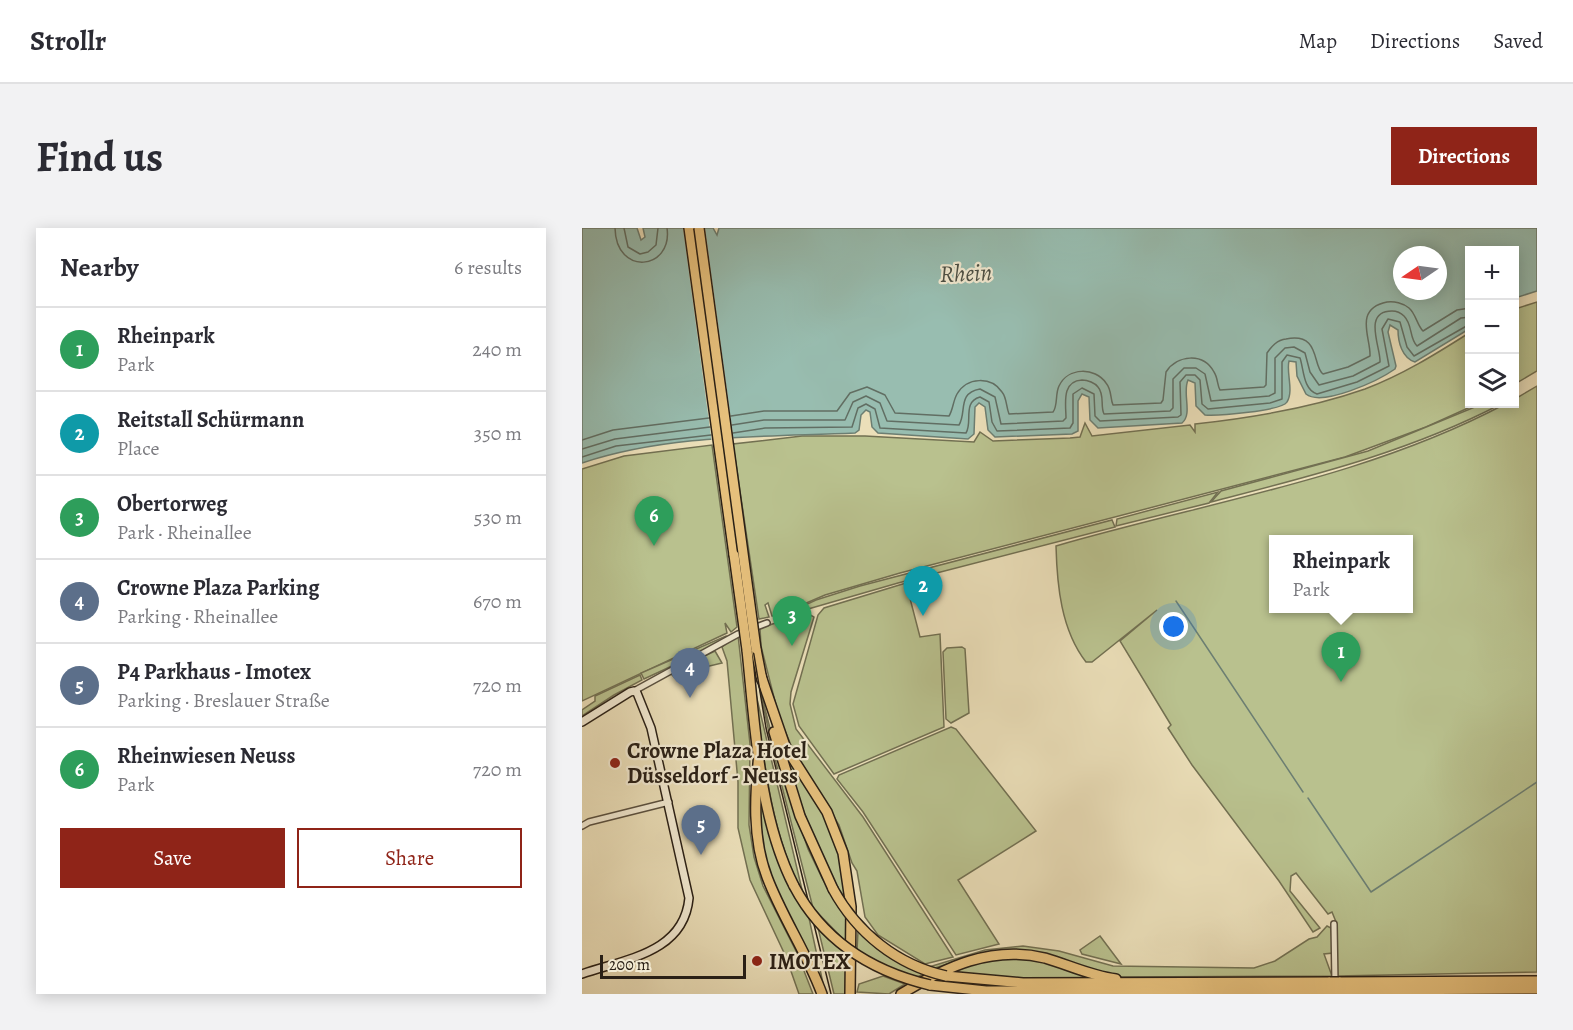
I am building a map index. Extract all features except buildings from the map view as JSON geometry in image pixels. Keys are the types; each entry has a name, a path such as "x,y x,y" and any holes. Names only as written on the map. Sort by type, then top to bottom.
{"highway":[{"path":"689,228 751,649 785,746 827,812 843,853 851,907 850,994"},
{"path":"699,228 751,649 759,753 769,810 779,850 794,886 818,923 848,950 884,971 930,986 986,991 1125,993 1537,981"},
{"path":"761,676 777,745 796,803 811,843 833,889 855,921 879,945 910,964 946,976 990,982 1335,988 1537,988"},
{"path":"759,753 756,809 761,859 773,892 821,993"},
{"path":"901,994 956,964 1000,954 1042,958 1096,975 1139,983"},
{"path":"850,983 855,994"}],"street":[{"path":"582,722 738,634 767,623"},
{"path":"582,974 660,947 682,926 689,905 689,891 651,728 640,698 634,691"},
{"path":"582,826 589,822 669,802"},
{"path":"1334,924 1335,988"}],"green space":[{"path":"1537,302 1537,371 1519,382 1519,354 1519,308"},
{"path":"1465,335 1465,408 1468,408 1426,427 1345,457 900,573 825,595 776,616 772,616 768,603 765,605 769,617 759,619 733,444 802,436 865,436 974,442 980,432 993,441 1070,438 1080,437 1085,423 1092,436 1190,425 1195,432 1195,424 1281,411 1324,402 1365,389 1431,356"},
{"path":"1537,386 1537,972 1336,976 1336,922 1332,912 1328,914 1296,873 1291,876 1290,891 1320,928 1313,932 1279,881 1192,765 1168,728 1171,725 1120,641 1157,610 1092,662 1086,662 1071,636 1062,607 1056,546 1342,470 1452,430 1497,408 1519,408 1519,397"},
{"path":"1472,408 1493,408 1431,436 1395,449 1322,472 1211,502 1221,491 1368,451"},
{"path":"712,445 737,627 731,632 725,623 727,633 582,701 582,469 624,456"},
{"path":"1218,492 1209,503 1116,526 1117,519"},
{"path":"1112,520 1115,527 898,583 777,618 816,600 860,586"},
{"path":"906,583 920,637 940,634 944,727 834,774 799,726 793,704 818,615 824,608"},
{"path":"807,613 814,617 791,692 790,704 796,729 863,817 953,957 925,964 878,935 865,917 857,871 839,825 794,752 779,717 761,646 760,628"},
{"path":"738,635 750,744 749,825 754,857 763,886 797,953 813,994 799,994 786,957 750,880 738,828 738,782 727,661 722,647"},
{"path":"728,637 717,645 644,679 641,673"},
{"path":"962,647 965,649 969,713 951,723 946,719 943,652 947,648"},
{"path":"715,651 722,663 701,668 702,671 676,679 672,675 675,670"},
{"path":"640,675 642,680 582,716 582,710 595,701 595,696"},
{"path":"759,685 777,756 808,849 822,878 849,921 848,944 813,908 772,747"},
{"path":"754,686 803,894 782,844 775,818"},
{"path":"951,727 956,729 1036,831 958,880 999,944 956,955 863,812 837,779 839,775"},
{"path":"782,747 823,812 839,851 848,906 818,849"},
{"path":"760,777 786,879 809,918 824,988 785,913 769,874 760,833"},
{"path":"1327,926 1331,928 1333,953 1324,954 1332,976 1118,977 1058,959 966,958 935,968 929,967 985,950 1023,946 1059,951 1113,966 1254,968 1275,961 1309,939 1317,937"},
{"path":"818,928 848,955 847,994 834,994"},
{"path":"858,931 890,957 923,974 916,978 899,973 857,951"},
{"path":"1100,936 1121,964 1082,954 1080,950"},
{"path":"1007,957 1046,961 1097,979 1042,980 947,972 958,967"},
{"path":"883,976 905,984 889,994 857,992 859,984"}],"water":[{"name":"Rhein","path":"582,228 637,228 641,240 645,237 643,228 713,228 717,235 719,228 1537,228 1537,291 1519,297 1519,246 1465,246 1465,331 1415,362 1404,353 1398,330 1390,325 1388,332 1395,369 1364,386 1337,395 1314,397 1306,394 1297,376 1296,362 1289,361 1290,392 1287,402 1282,405 1248,412 1205,415 1196,406 1195,383 1188,380 1186,385 1187,414 1182,423 1098,428 1090,420 1089,397 1082,394 1078,401 1078,431 1072,434 995,437 988,430 985,407 979,403 975,407 974,434 968,439 878,433 872,427 870,412 866,410 861,415 859,430 855,433 717,439 649,447 582,463"}],"pier":[{"path":"683,228 705,228 734,442 712,444"}],"waterway":[{"path":"1176,601 1303,792"},
{"path":"1308,798 1371,892 1537,782"}],"tram line":[{"path":"695,228 766,728 831,994"}],"place":[{"name":"Rheinwiesen Neuss","path":"654,546"},
{"name":"Reitstall Schürmann","path":"923,616"},
{"name":"Obertorweg","path":"792,646"},
{"name":"Rheinpark","path":"1341,682"},
{"name":"Crowne Plaza Parking","path":"690,698"},
{"name":"Crowne Plaza Hotel Düsseldorf - Neuss","path":"615,763"},
{"name":"P4 Parkhaus - Imotex","path":"701,855"},
{"name":"IMOTEX","path":"757,961"}]}
